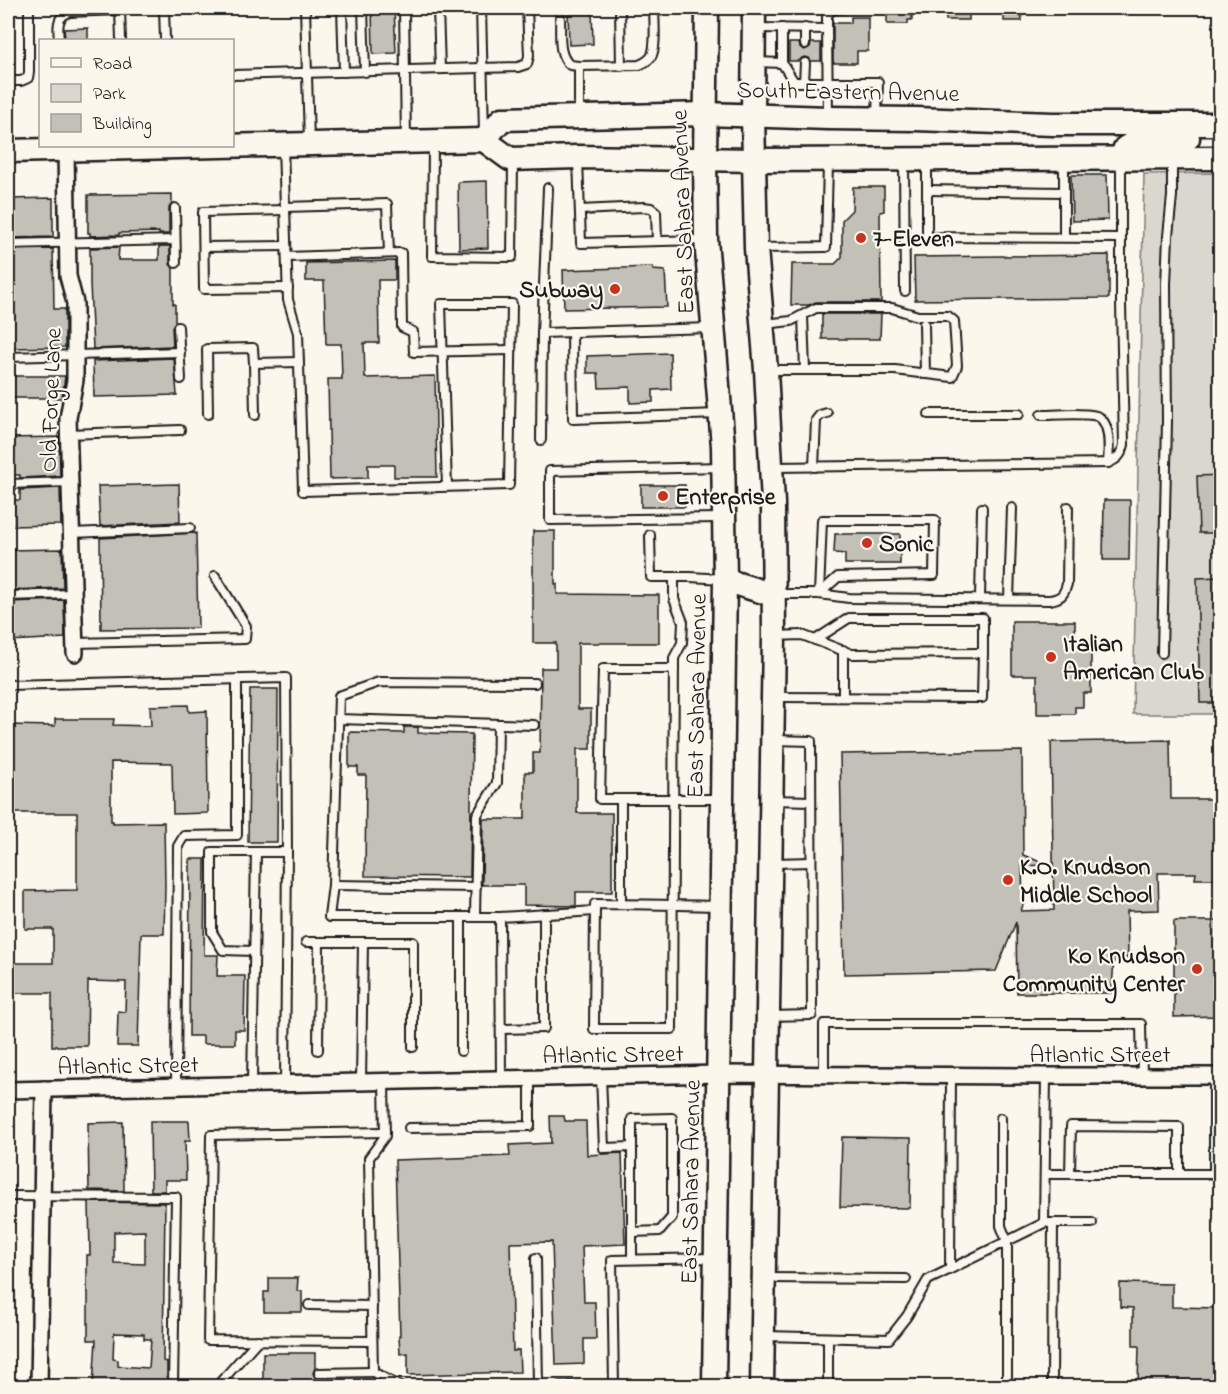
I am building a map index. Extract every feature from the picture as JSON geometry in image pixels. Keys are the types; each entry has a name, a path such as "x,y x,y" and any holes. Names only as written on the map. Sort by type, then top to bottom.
{"main road":[{"name":"East Sahara Avenue","path":"707,8 706,240 724,467 725,580 714,1386"},
{"path":"754,18 753,116 756,248 772,467 774,636 762,1386"},
{"name":"South Eastern Avenue","path":"484,140 502,119 706,114 1053,124 1221,124"},
{"path":"1121,158 1125,148 1135,142 1221,138"},
{"path":"234,146 484,140 510,159 578,157 754,160 1221,158"},
{"path":"8,152 169,147"},
{"path":"725,580 773,595"}],"street":[{"name":"Old Forge Lane","path":"66,150 68,276 75,303 75,380 68,418 75,648"},
{"name":"Atlantic Street","path":"8,1090 719,1074 1217,1076"},
{"path":"39,1386 44,1089"}],"lane":[{"path":"8,81 21,81 28,78 30,72 29,8"},
{"path":"164,8 165,39"},
{"path":"305,8 309,144"},
{"path":"342,8 344,72"},
{"path":"363,8 365,72"},
{"path":"404,8 406,142"},
{"path":"438,8 440,69"},
{"path":"481,8 484,140"},
{"path":"234,75 518,67 526,64 529,56 527,8"},
{"path":"620,8 621,66"},
{"path":"560,13 564,60 570,65 579,66 621,66 639,65 651,57 654,50 654,8"},
{"path":"828,118 827,15 832,9 846,8"},
{"path":"59,39 58,25 63,14 120,9 121,39"},
{"path":"754,18 782,28 827,28"},
{"path":"782,28 782,63 794,82 878,82 877,118"},
{"path":"805,28 805,44"},
{"path":"753,62 782,63"},
{"path":"804,82 805,63"},
{"path":"579,66 579,118"},
{"path":"433,141 432,256 512,257 513,159"},
{"path":"283,145 288,300 298,333 303,491 447,487 509,485 512,304 441,304 447,487"},
{"path":"578,157 581,243 706,240"},
{"path":"772,467 1108,463 1117,459 1124,445 1121,158"},
{"path":"1162,653 1167,421 1166,284 1172,196 1172,158"},
{"path":"903,159 904,291"},
{"path":"927,159 927,237 1121,238"},
{"path":"1064,237 1065,159"},
{"path":"756,248 826,247 828,160"},
{"path":"541,440 542,333 548,189"},
{"path":"927,190 1064,192"},
{"path":"288,288 204,289 203,212 387,204 389,253"},
{"path":"175,208 176,262"},
{"path":"580,210 651,208 656,212 657,241"},
{"path":"8,244 175,240"},
{"path":"204,247 286,246"},
{"path":"287,257 401,253 402,327 413,332 414,352 511,350"},
{"path":"763,324 791,321 816,308 892,308 918,316 948,316 954,321 957,366 952,377 895,370 766,370"},
{"path":"803,316 805,370"},
{"path":"924,324 925,374"},
{"path":"178,327 181,379"},
{"path":"542,333 712,328"},
{"path":"572,332 573,419 720,414"},
{"path":"208,414 207,349 253,348 255,415"},
{"path":"8,357 180,352"},
{"path":"254,363 299,362"},
{"path":"814,467 814,427 820,415 827,413"},
{"path":"929,414 1019,414"},
{"path":"1041,415 1099,417 1105,425 1108,436 1110,449 1108,463"},
{"path":"68,434 180,430"},
{"path":"724,467 550,471 550,520 724,518"},
{"path":"8,484 70,482"},
{"path":"773,595 819,594 849,598 1050,600 1059,598 1064,593 1067,584 1068,507"},
{"path":"980,598 982,508"},
{"path":"1010,599 1012,508"},
{"path":"822,520 935,520 934,575 838,577 819,594 822,520"},
{"path":"72,532 190,528"},
{"path":"650,535 651,577 725,580"},
{"path":"75,648 245,639 246,626 215,576"},
{"path":"674,577 674,599 683,622 682,643 674,658 673,905 672,1029 594,1029 595,904 621,904 673,905 721,906"},
{"path":"8,596 73,594"},
{"path":"772,697 982,698 983,618 849,618 815,640"},
{"path":"774,636 802,635 852,654 983,653"},
{"path":"843,650 843,697"},
{"path":"674,669 603,669 600,799 722,799"},
{"path":"8,685 286,678 285,1084"},
{"path":"176,1086 178,846 184,836 237,835 237,679"},
{"path":"535,683 379,682 339,696 333,885 329,917 500,917 595,911"},
{"path":"338,719 534,725"},
{"path":"475,917 477,815 496,783 498,724"},
{"path":"772,740 811,741 812,1015"},
{"path":"621,799 621,904"},
{"path":"771,800 811,801"},
{"path":"254,951 223,950 212,932 212,852 287,852"},
{"path":"252,1084 256,852"},
{"path":"770,863 811,862"},
{"path":"333,885 476,887"},
{"path":"501,1029 544,1028 544,914"},
{"path":"461,917 461,1051"},
{"path":"500,917 501,1079"},
{"path":"306,942 413,942 413,1047"},
{"path":"318,1050 319,942"},
{"path":"361,1082 363,942"},
{"path":"768,1016 812,1015 824,1024 1142,1024 1143,1076"},
{"path":"824,1024 824,1076"},
{"path":"950,1269 951,1076"},
{"path":"1047,1076 1045,1174 1049,1223 1052,1386"},
{"path":"1045,1174 1214,1174 1217,1076"},
{"path":"601,1077 604,1148 632,1147"},
{"path":"409,1128 530,1126 530,1079"},
{"path":"373,1372 369,1158 385,1136 384,1082"},
{"path":"632,1232 660,1231 672,1217 672,1118 632,1119 632,1232 632,1259"},
{"path":"1000,1118 1001,1226 1007,1241 1007,1386"},
{"path":"1071,1174 1071,1126 1179,1126 1179,1174"},
{"path":"372,1341 208,1340 211,1135 385,1132"},
{"path":"8,1196 176,1197 173,1386"},
{"path":"763,1336 889,1339 907,1316 927,1280 1049,1223 1092,1223"},
{"path":"536,1258 538,1386"},
{"path":"614,1386 612,1260 715,1258"},
{"path":"764,1278 906,1278"},
{"path":"309,1305 372,1306"},
{"path":"828,1338 828,1386"},
{"path":"217,1386 258,1340"},
{"path":"319,1373 373,1372 399,1386"},
{"path":"561,1386 579,1386"}],"green space":[{"path":"1220,173 1220,714 1133,714 1144,174"}],"building":[{"path":"372,8 394,8 396,53 373,54"},
{"path":"568,8 592,8 593,44 569,45"},
{"path":"887,8 912,8 912,20 908,20 908,24 887,24"},
{"path":"945,8 969,8 969,20 946,20"},
{"path":"1004,8 1021,8 1022,21 1004,21"},
{"path":"851,17 868,17 868,51 857,51 857,63 833,63 833,23 851,23"},
{"path":"88,28 88,39 65,39 64,29"},
{"path":"789,43 799,43 804,50 810,47 811,43 821,43 821,61 811,61 805,57 799,61 789,61"},
{"path":"1071,175 1107,175 1108,220 1072,221"},
{"path":"487,181 488,248 459,249 458,182"},
{"name":"7-Eleven","path":"853,187 884,187 884,211 880,212 881,302 816,302 809,305 791,305 792,264 835,264 842,257 842,220 852,210"},
{"path":"172,194 172,203 169,208 169,234 119,233 119,235 90,236 88,233 88,195"},
{"path":"53,198 53,237 8,238 8,199"},
{"path":"159,246 170,246 170,264 173,268 173,304 175,304 175,322 172,327 173,346 93,349 90,248 119,247 118,260 159,260"},
{"path":"53,249 54,309 65,309 65,347 8,348 8,250"},
{"path":"1109,255 1109,298 915,300 914,257"},
{"path":"395,261 395,280 378,280 379,343 364,343 365,378 435,376 437,477 394,477 394,465 368,465 368,478 330,479 328,379 342,379 341,344 326,344 324,281 306,281 306,263"},
{"name":"Subway","path":"653,267 653,270 665,271 667,307 564,309 563,270"},
{"path":"822,314 881,314 880,339 822,339"},
{"path":"670,353 671,389 653,390 653,402 630,403 630,387 599,388 598,373 587,373 587,356"},
{"path":"174,358 177,395 94,397 93,361"},
{"path":"8,376 65,376 62,398 8,398"},
{"path":"59,437 60,476 20,478 20,475 8,475 8,438"},
{"path":"1221,475 1221,533 1199,533 1197,476"},
{"path":"179,484 180,522 100,526 98,486"},
{"name":"Enterprise","path":"641,485 685,485 685,507 641,507"},
{"path":"60,488 61,525 8,526 8,500 20,500 20,490"},
{"path":"1104,500 1130,500 1129,560 1103,560"},
{"path":"533,531 555,531 557,594 659,595 659,643 578,643 578,709 591,709 591,749 577,749 577,813 612,813 612,892 576,892 576,906 524,905 524,885 482,885 483,819 525,819 525,772 533,772 533,753 540,753 541,668 556,668 556,643 533,643"},
{"path":"196,533 198,628 101,629 100,538"},
{"name":"Sonic","path":"835,534 900,534 900,564 845,564 845,554 834,553"},
{"path":"62,549 63,588 8,590 8,550"},
{"path":"1221,577 1221,703 1200,703 1197,578"},
{"path":"64,600 65,638 8,641 8,602"},
{"name":"Italian American Club","path":"1012,621 1075,621 1075,639 1091,640 1091,693 1083,693 1083,707 1075,707 1075,714 1037,714 1037,675 1012,675"},
{"path":"250,689 278,689 277,842 248,842"},
{"path":"188,705 189,712 207,711 208,813 173,814 172,763 111,762 111,821 113,823 164,822 164,934 141,934 138,1046 117,1046 118,1011 125,1012 126,982 88,981 87,1046 52,1046 52,993 8,993 8,963 53,963 53,929 25,929 25,891 77,890 77,813 8,813 8,779 13,779 13,752 8,752 8,725 55,726 55,719 114,719 113,725 151,726 150,706"},
{"path":"404,727 418,727 418,733 472,734 470,877 365,876 366,775 358,775 358,767 349,767 349,732 404,733"},
{"path":"1170,740 1171,799 1221,799 1221,879 1195,879 1196,873 1158,873 1159,910 1127,911 1128,958 1114,955 1112,993 1017,993 1016,922 996,971 844,974 840,754 1022,751 1023,855 1048,865 1022,866 1023,905 1021,911 1054,910 1051,742"},
{"path":"190,859 205,859 204,955 218,955 217,976 245,976 244,1030 235,1030 235,1044 203,1044 203,1036 189,1036"},
{"name":"Ko Knudson Community Center","path":"1174,921 1221,921 1221,1016 1174,1017"},
{"path":"550,1116 564,1116 565,1121 586,1121 587,1155 622,1153 625,1244 582,1246 584,1302 595,1302 596,1339 584,1339 584,1364 556,1365 552,1242 510,1243 513,1351 519,1350 520,1372 408,1375 408,1353 400,1354 395,1160 510,1156 509,1145 551,1143"},
{"path":"150,1121 189,1121 190,1141 185,1141 186,1180 165,1180 165,1191 151,1191"},
{"path":"123,1122 124,1191 89,1190 88,1123"},
{"path":"842,1137 911,1138 910,1208 840,1207"},
{"path":"89,1202 165,1203 163,1361 167,1362 167,1386 93,1386 96,1340 88,1340 87,1255 90,1255","holes":["145,1231 145,1264 114,1263 114,1232","114,1333 144,1334 144,1339 151,1339 149,1368 118,1366 118,1360 113,1359"]},
{"path":"269,1278 298,1278 297,1291 302,1291 302,1312 264,1312 264,1292 269,1292"},
{"path":"1120,1283 1172,1284 1172,1307 1221,1308 1221,1386 1138,1386 1139,1346 1133,1346 1133,1308 1120,1307"},
{"path":"263,1353 315,1353 313,1373 315,1386 263,1386"}],"place":[{"name":"7-Eleven","path":"861,238"},
{"name":"Subway","path":"615,289"},
{"name":"Enterprise","path":"663,496"},
{"name":"Sonic","path":"867,543"},
{"name":"Italian American Club","path":"1051,657"},
{"name":"K.O. Knudson Middle School","path":"1008,880"},
{"name":"Ko Knudson Community Center","path":"1197,969"}]}
